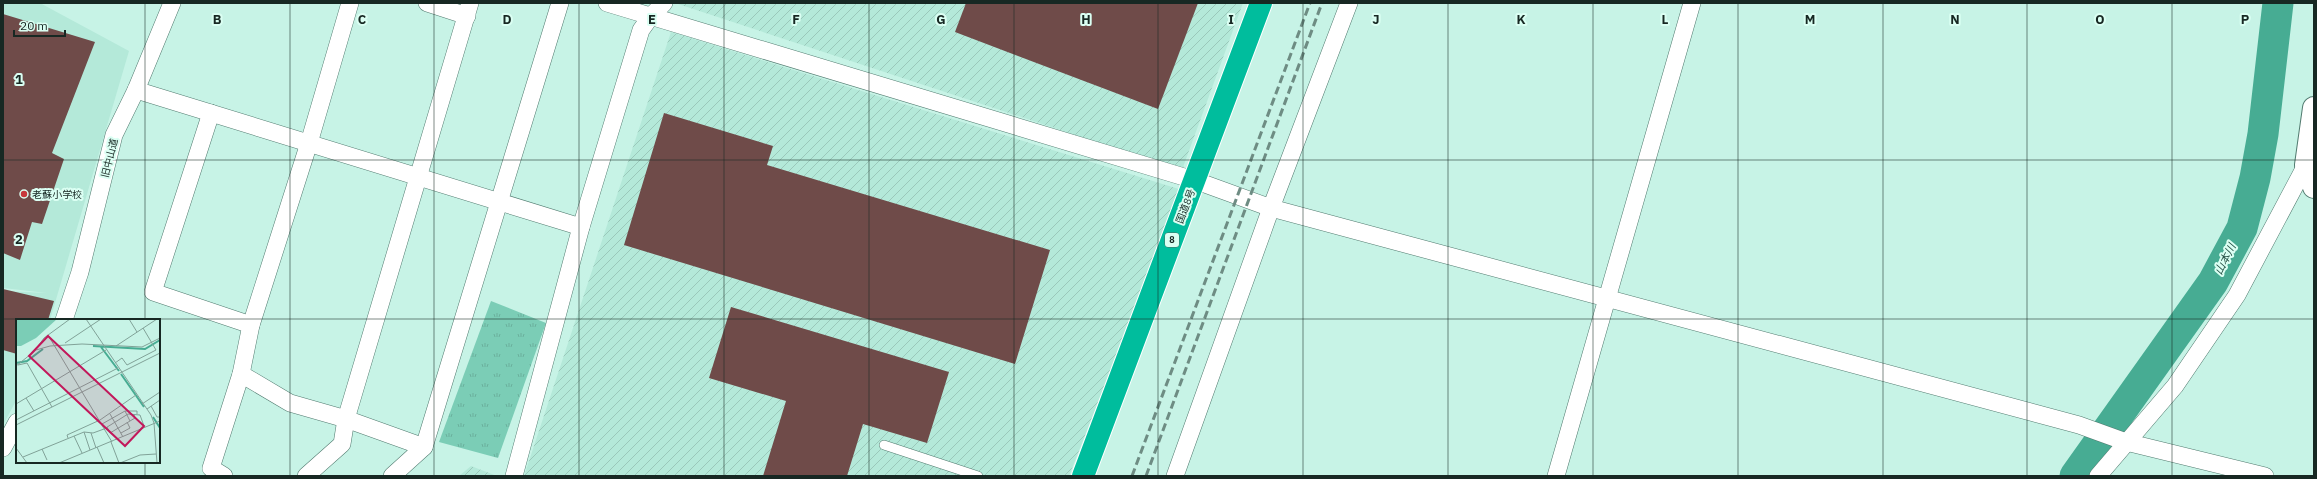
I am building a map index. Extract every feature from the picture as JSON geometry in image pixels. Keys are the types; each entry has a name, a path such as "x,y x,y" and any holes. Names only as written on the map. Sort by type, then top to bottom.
{"highway":[{"name":"国道8号","path":"1083,476 1261,3"}],"street":[{"name":"旧中山道","path":"64,319 80,272 114,135 136,90 172,3"},
{"path":"224,476 212,468 241,374 251,325 309,144 350,3"},
{"path":"306,476 342,444 346,419 469,9 428,3"},
{"path":"392,476 424,447 560,3"},
{"path":"607,3 1194,180 1271,208 2079,425 2126,442 2265,476"},
{"path":"514,476 581,227 641,30 651,16 664,3"},
{"path":"1175,476 1271,208 1349,3"},
{"path":"1556,476 1692,3"},
{"path":"136,90 581,227"},
{"path":"2098,476 2175,386 2237,295 2306,165 2314,108"},
{"path":"211,113 153,292 251,325"},
{"path":"2306,165 2314,187"},
{"path":"241,374 290,403 346,419 424,447"},
{"path":"3,448 16,424"}],"lane":[{"path":"884,445 978,476"}],"shaded area":[{"path":"3,3 40,3 129,51 50,319 16,319 16,401 3,425 3,291 47,293 3,288"},
{"path":"675,3 1243,3 1182,170"},
{"path":"671,32 1182,190 1069,476 524,476"},
{"path":"471,466 497,476 459,476"}],"green space":[{"path":"491,301 546,323 498,458 439,442"}],"building":[{"path":"966,3 1198,3 1158,109 955,32"},
{"name":"老蘇小学校","path":"3,14 95,42 52,153 64,159 42,224 32,222 20,260 3,253"},
{"path":"664,113 773,146 767,165 1050,250 1015,364 624,245"},
{"path":"3,289 54,301 48,319 16,319 16,354 3,350"},
{"path":"731,307 949,372 927,443 863,424 847,476 763,476 786,401 709,378"}],"waterway":[{"name":"山本川","path":"2075,476 2213,282 2242,228 2255,178 2263,134 2278,3"}],"railway":[{"path":"1132,476 1310,3"},
{"path":"1146,476 1322,3"}],"place":[{"name":"老蘇小学校","path":"24,194"}]}
